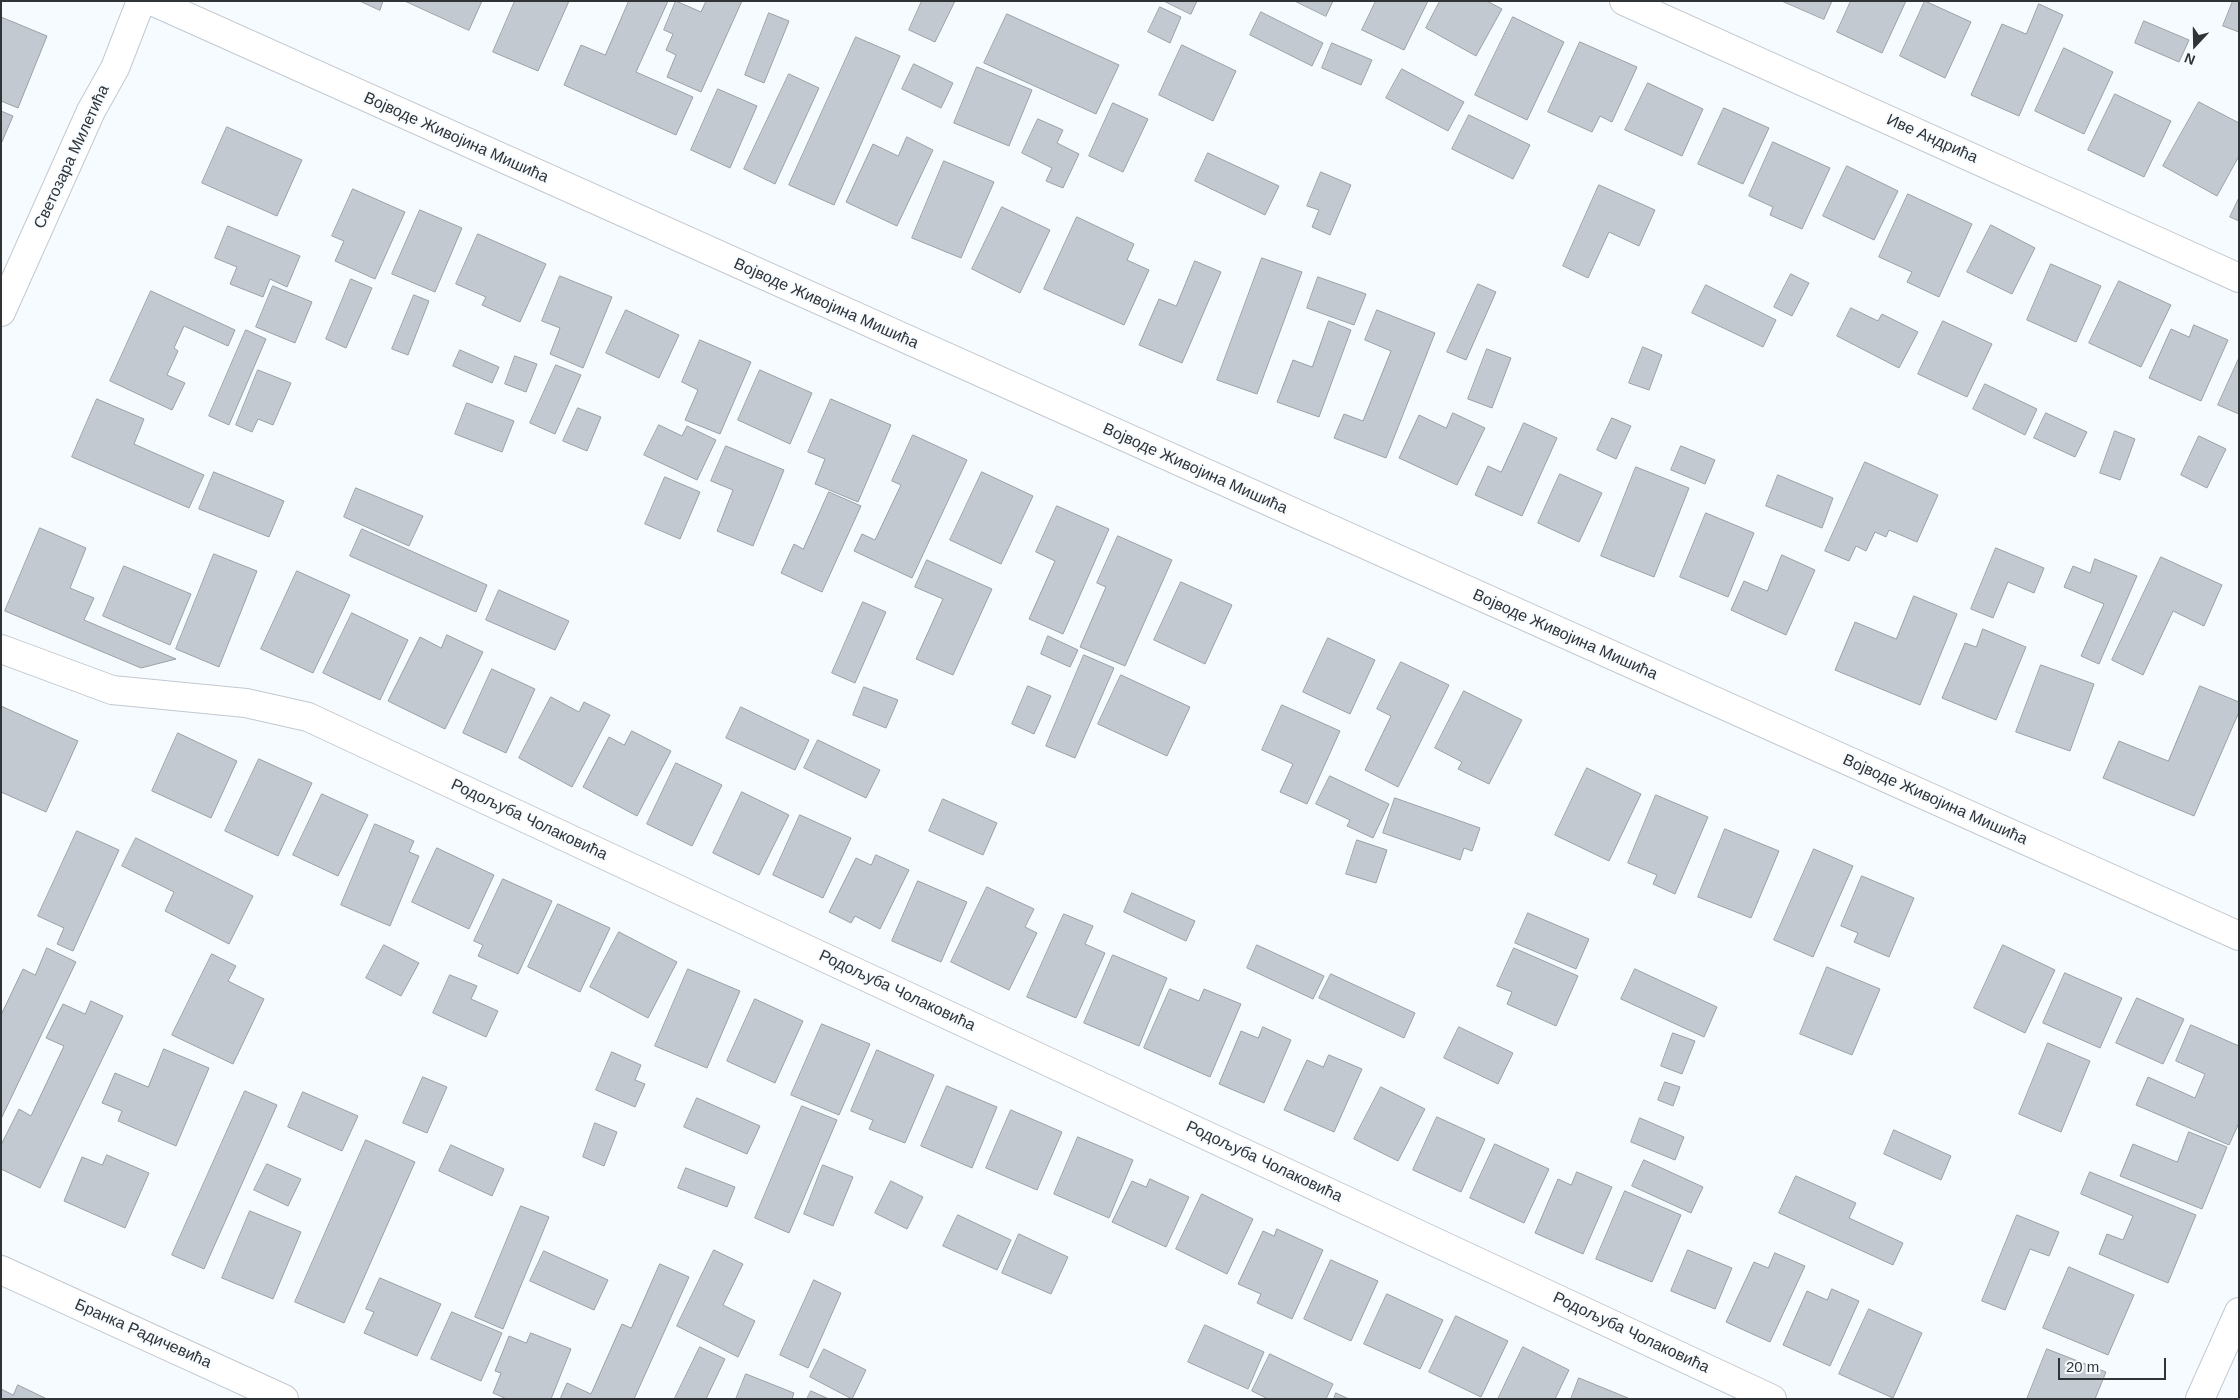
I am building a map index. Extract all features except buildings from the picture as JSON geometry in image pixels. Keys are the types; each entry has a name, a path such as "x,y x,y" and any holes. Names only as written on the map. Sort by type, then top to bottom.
{"street":[{"name":"Светозара Милетића","path":"1,312 91,111 115,68 141,1"},
{"name":"Војводе Живојина Мишића","path":"152,1 2239,936"},
{"name":"Иве Андрића","path":"1624,1 2239,278"},
{"name":"Родољуба Чолаковића","path":"1,649 112,690 246,703 308,717 1772,1399"},
{"name":"Бранка Радичевића","path":"1,1270 284,1399"},
{"path":"2200,1399 2239,1312"}]}
